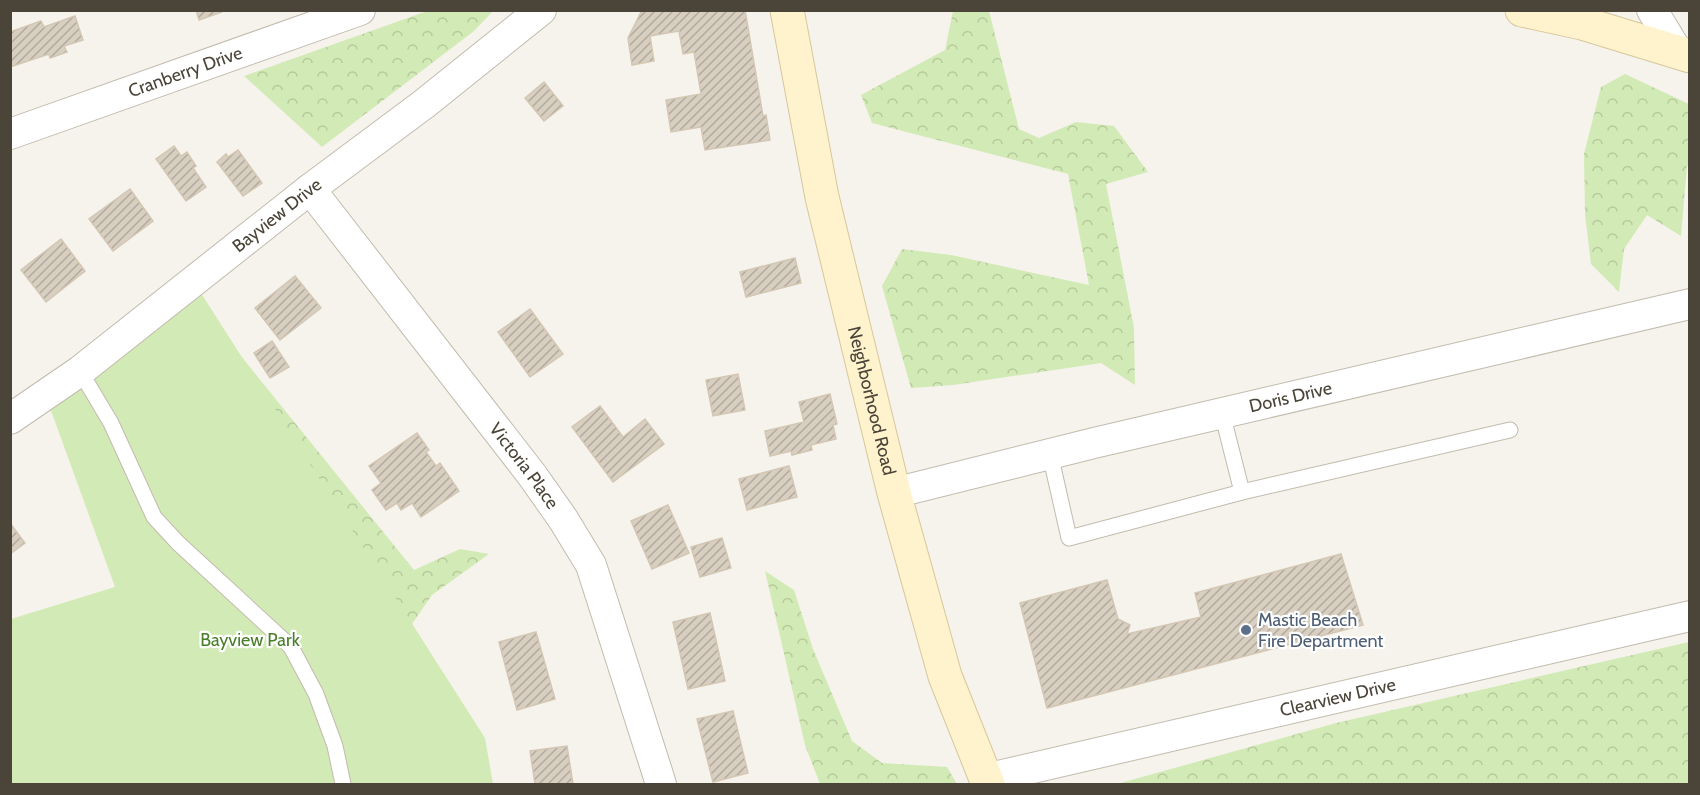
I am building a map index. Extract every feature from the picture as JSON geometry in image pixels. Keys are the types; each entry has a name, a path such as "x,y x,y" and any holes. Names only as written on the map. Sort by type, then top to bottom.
{"street":[{"name":"Cranberry Drive","path":"10,134 360,10"},
{"name":"Bayview Drive","path":"10,419 80,371 310,189 424,104 541,10"},
{"name":"Neighborhood Road","path":"787,10 822,197 894,493 945,676 986,782"},
{"path":"1522,10 1582,23 1683,54"},
{"path":"1652,10 1683,54"},
{"name":"Victoria Place","path":"310,189 532,475 563,519 591,565 662,784"},
{"name":"Doris Drive","path":"894,493 1222,413 1689,304"},
{"name":"Clearview Drive","path":"986,782 1689,616"}],"lane":[{"path":"80,371 111,423 154,517 178,543 291,647 316,693 335,746 343,784"},
{"path":"1222,413 1242,492"},
{"path":"1050,454 1069,538 1242,492 1510,430"}],"green space":[{"path":"430,10 493,11 474,31 322,147 244,76"},
{"path":"953,11 989,11 1019,129 1039,138 1076,122 1114,126 1148,172 1106,184 1134,328 1135,385 1101,363 953,385 911,388 882,286 902,249 951,255 1089,285 1068,174 872,123 861,95 945,50"},
{"path":"1625,74 1689,104 1690,162 1687,166 1681,236 1647,215 1624,249 1619,292 1591,264 1585,214 1584,154 1601,87"},
{"name":"Bayview Park","path":"199,290 485,738 493,784 11,784 11,619 115,587 49,405"},
{"path":"206,313 414,570 460,549 489,554 432,595 405,634"},
{"path":"765,571 794,590 813,649 852,741 882,763 947,767 957,784 820,784 805,745"},
{"path":"1689,642 1689,784 1117,784 1336,723"}],"building":[{"path":"196,10 222,10 222,12 199,20"},
{"path":"642,10 745,10 763,116 766,115 770,140 705,150 701,127 671,132 666,100 701,94 694,52 683,54 679,31 650,36 654,61 632,65 628,38"},
{"path":"75,16 83,40 64,46 67,52 50,58 49,54 10,67 10,32 41,21 44,27"},
{"path":"544,82 563,106 544,121 525,98"},
{"path":"174,146 181,156 187,152 196,166 193,168 206,187 186,201 156,159"},
{"path":"238,150 262,183 243,196 217,162 226,154 228,157"},
{"path":"130,189 153,221 113,251 89,219"},
{"path":"61,239 85,271 46,302 21,270"},
{"path":"795,258 801,283 746,297 740,272"},
{"path":"295,276 321,308 280,340 255,308"},
{"path":"530,309 563,354 530,377 498,332"},
{"path":"272,341 289,367 270,378 254,353"},
{"path":"738,374 745,410 713,416 706,380"},
{"path":"830,394 837,424 833,425 836,439 811,445 812,450 792,455 791,451 770,456 765,431 804,422 799,402"},
{"path":"600,406 623,437 645,419 664,444 613,482 572,427"},
{"path":"417,433 429,450 426,452 436,466 440,463 459,491 421,517 412,503 401,510 397,503 386,510 372,490 381,483 369,466"},
{"path":"789,466 797,497 747,510 739,479"},
{"path":"668,505 689,553 652,569 631,521"},
{"path":"10,523 25,543 10,554"},
{"path":"722,538 731,568 700,577 691,547"},
{"name":"Mastic Beach Fire Department","path":"1341,554 1363,625 1047,708 1020,603 1107,580 1118,619 1130,625 1127,634 1201,617 1195,593"},
{"path":"710,613 725,681 688,689 673,622"},
{"path":"536,632 555,699 517,710 499,642"},
{"path":"733,711 748,773 713,782 697,719"},
{"path":"567,746 573,784 535,784 530,751"}],"place":[{"name":"Mastic Beach Fire Department","path":"1246,630"}]}
